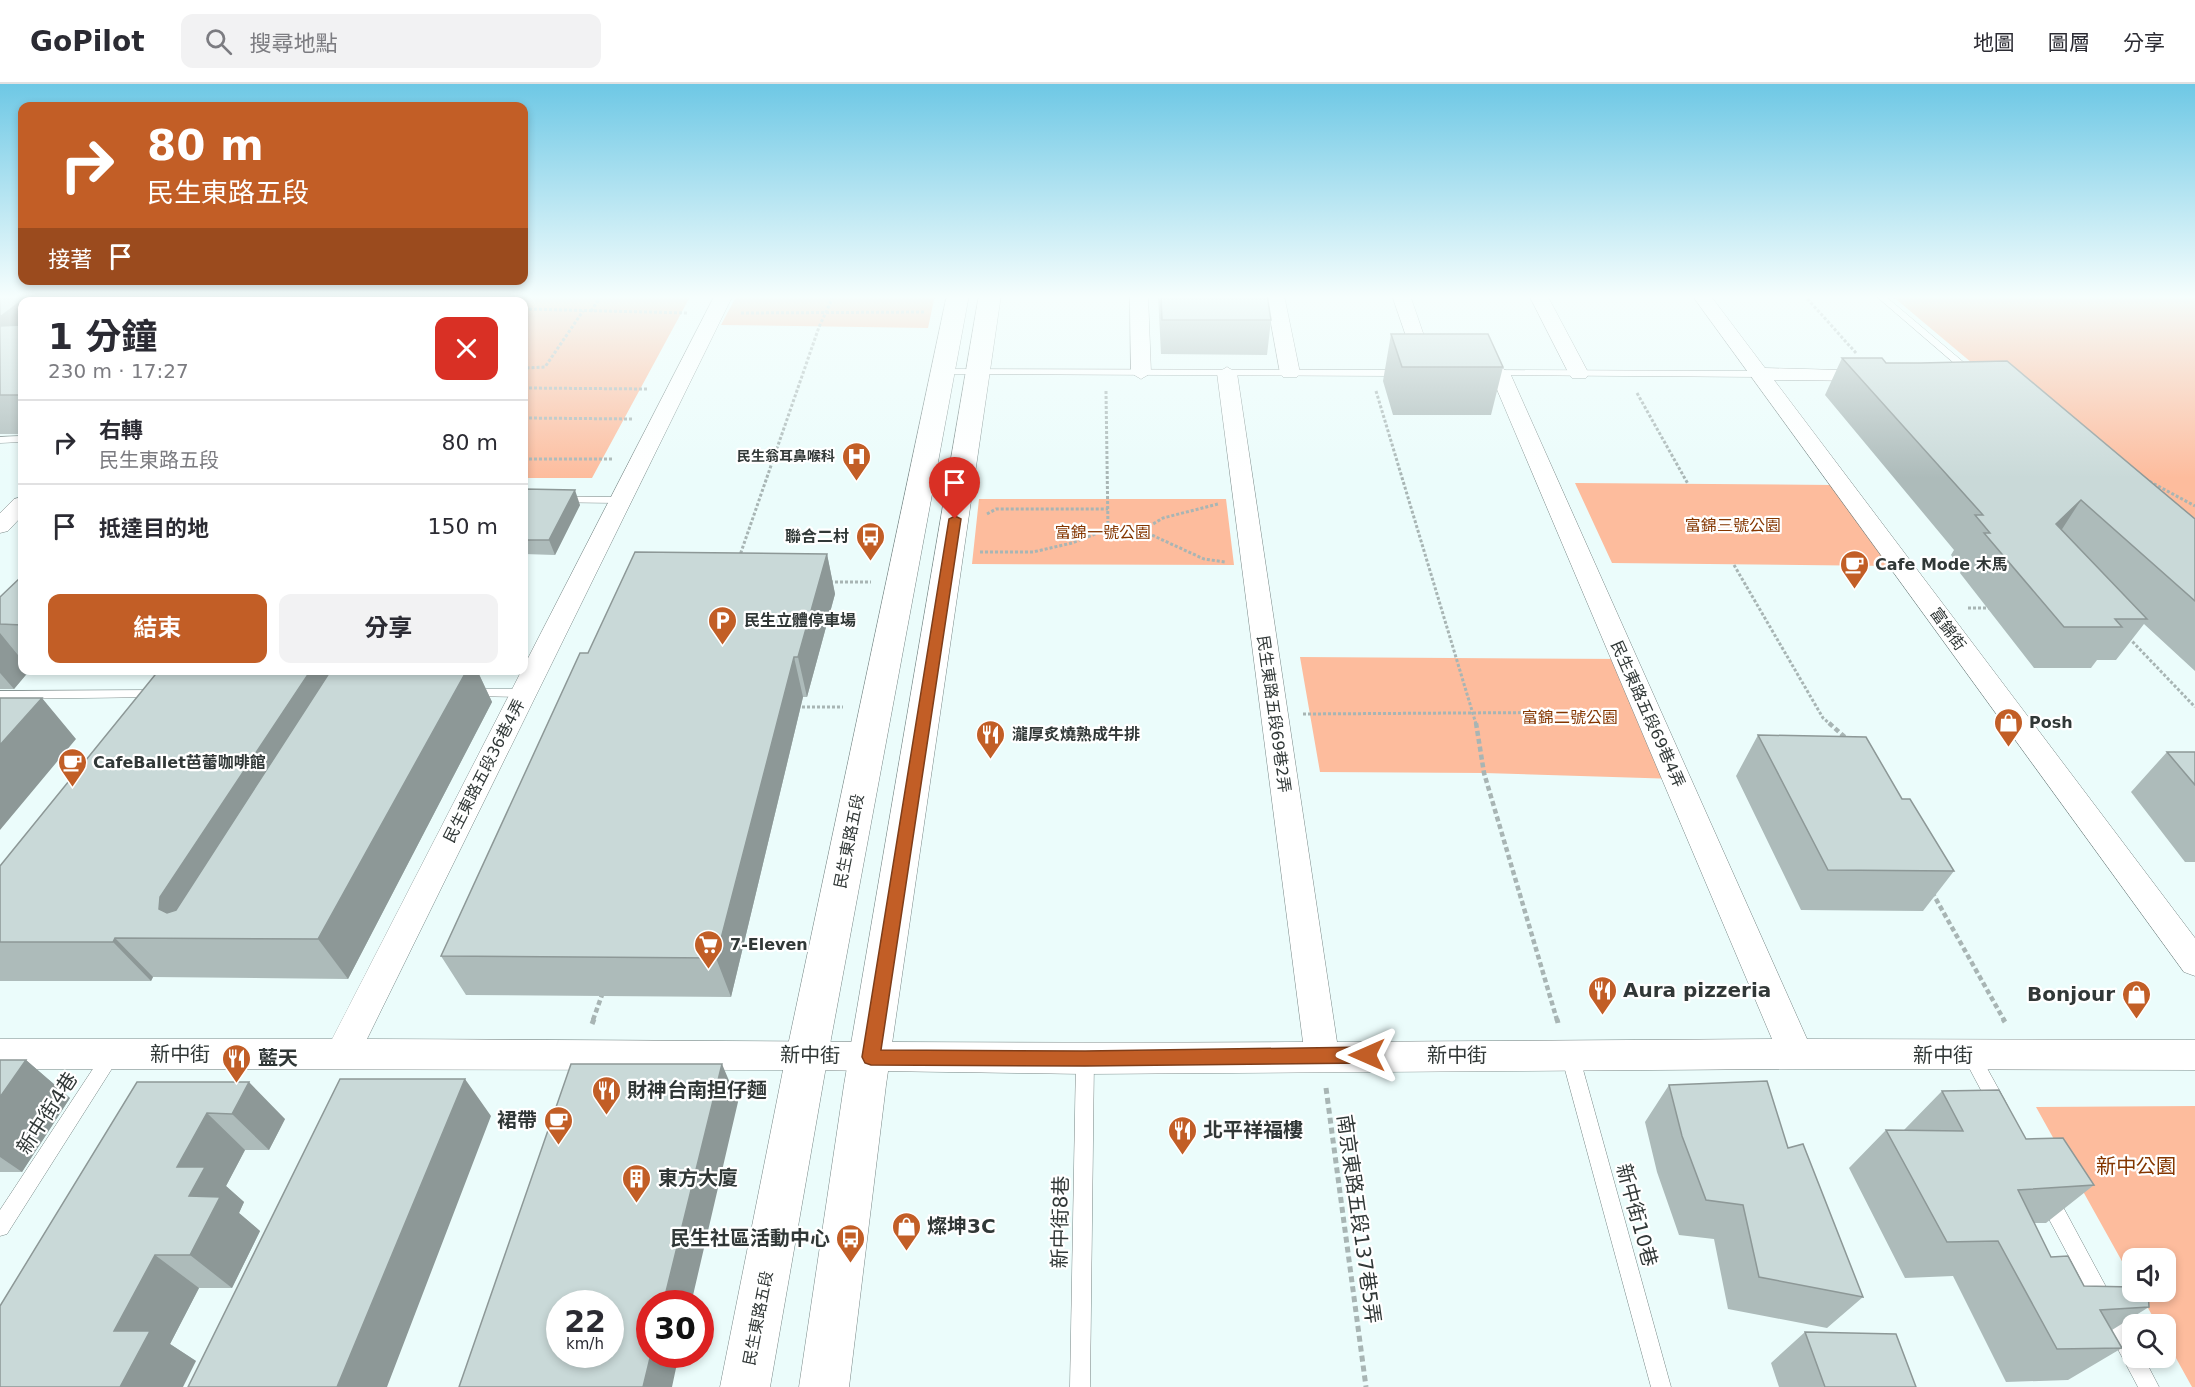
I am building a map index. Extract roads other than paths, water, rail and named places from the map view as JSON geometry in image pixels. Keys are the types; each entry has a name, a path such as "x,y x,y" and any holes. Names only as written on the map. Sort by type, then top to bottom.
{"street":[{"name":"民生東路五段36巷4弄","path":"342,1054 621,500 702,356"},
{"name":"民生東路五段","path":"824,1387 865,1085 871,1057 961,372 960,356"},
{"name":"民生東路五段","path":"745,1387 807,1054 961,372 967,356"},
{"path":"1140,356 1141,373"},
{"path":"1287,356 1290,373"},
{"path":"1426,356 1433,373"},
{"path":"1570,356 1579,374"},
{"name":"富錦街","path":"1747,356 2195,963"},
{"name":"民生東路五段69巷2弄","path":"1227,373 1322,1055"},
{"name":"民生東路五段69巷4弄","path":"1490,373 1647,711 1785,1032 1797,1053"},
{"path":"1761,374 1881,375"},
{"path":"1941,375 1979,379"},
{"path":"0,526 18,508"},
{"path":"152,722 177,690"},
{"name":"新中街","path":"0,1054 342,1054 578,1066 807,1054 871,1057 1085,1059 1322,1055 1797,1053 2195,1055"}],"lane":[{"path":"1951,356 1979,379"},
{"path":"961,372 1433,373"},
{"path":"1490,373 1761,374"},
{"path":"0,440 18,439"},
{"path":"528,499 621,500"},
{"path":"0,695 177,690"},
{"path":"452,693 524,693"},
{"name":"新中街4巷","path":"0,1227 112,1054"},
{"name":"新中街10巷","path":"1570,1055 1661,1387"},
{"path":"1971,1055 2004,1117"},
{"name":"新中街8巷","path":"1080,1387 1085,1059"},
{"path":"2038,1180 2149,1387"}],"place":[{"name":"民生翁耳鼻喉科","path":"856,482"},
{"name":"聯合二村","path":"870,562"},
{"name":"Cafe Mode 木馬","path":"1854,590"},
{"name":"民生立體停車場","path":"723,646"},
{"name":"Posh","path":"2008,748"},
{"name":"瀧厚炙燒熟成牛排","path":"991,760"},
{"name":"CafeBallet芭蕾咖啡館","path":"72,788"},
{"name":"7-Eleven","path":"709,970"},
{"name":"Aura pizzeria","path":"1602,1016"},
{"name":"Bonjour","path":"2136,1020"},
{"name":"藍天","path":"237,1084"},
{"name":"財神台南担仔麵","path":"606,1116"},
{"name":"裙帶","path":"558,1146"},
{"name":"北平祥福樓","path":"1182,1156"},
{"name":"東方大廈","path":"637,1204"},
{"name":"燦坤3C","path":"906,1252"},
{"name":"民生社區活動中心","path":"851,1264"}],"park label":[{"name":"富錦三號公園","path":"1733,525"},
{"name":"富錦一號公園","path":"1103,532"},
{"name":"富錦二號公園","path":"1570,717"},
{"name":"新中公園","path":"2136,1166"}]}
